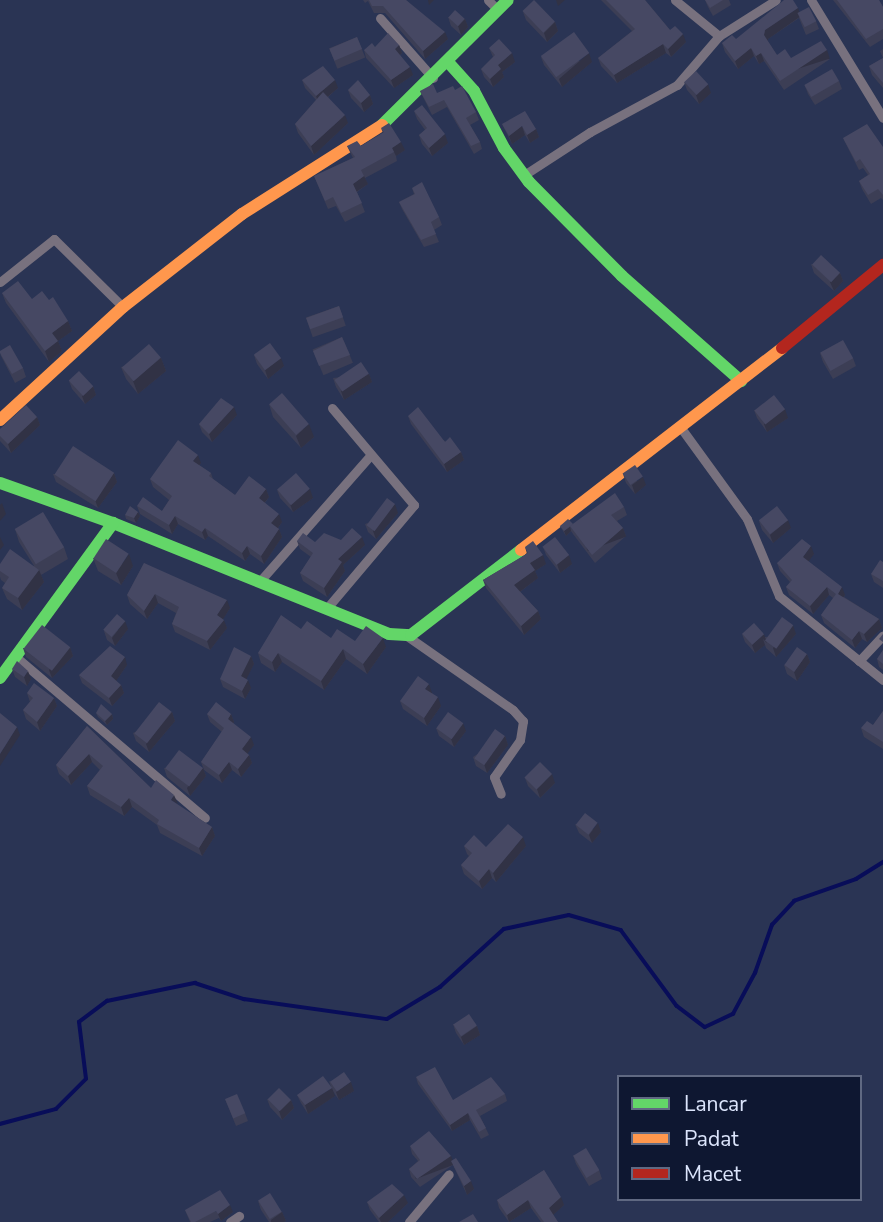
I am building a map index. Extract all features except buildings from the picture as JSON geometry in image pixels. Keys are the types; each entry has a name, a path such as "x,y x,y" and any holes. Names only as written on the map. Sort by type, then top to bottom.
{"street":[{"path":"488,0 498,10"},
{"path":"0,420 123,307 284,184 377,130 433,78 508,0"},
{"path":"675,0 719,36"},
{"path":"524,175 590,132 677,85 719,36 776,0"},
{"path":"811,0 883,118"},
{"path":"380,18 433,78"},
{"path":"448,62 474,91 524,175 622,276 741,381"},
{"path":"0,282 54,239 123,307"},
{"path":"407,636 604,481 681,428 883,265"},
{"path":"327,608 412,512 414,505 332,408"},
{"path":"681,428 747,519 779,596 883,680"},
{"path":"260,581 370,456"},
{"path":"0,483 113,523 389,634 407,636 513,710 523,721 520,740 494,777 501,794"},
{"path":"0,678 113,523"},
{"path":"859,661 883,635"},
{"path":"16,657 205,818"},
{"path":"409,1222 449,1174"},
{"path":"230,1222 239,1216"}],"waterway":[{"path":"0,1124 56,1109 86,1079 79,1022 107,1001 195,983 244,999 387,1019 440,987 504,929 569,915 621,930 677,1006 705,1027 733,1014 755,973 772,925 794,901 856,879 883,862"}],"traffic: fast":[{"path":"382,125 508,0"},
{"path":"448,62 474,91 504,148 529,182 622,276 741,381"},
{"path":"0,483 113,523 389,634 411,635 521,550"},
{"path":"0,678 113,523"}],"traffic: slow":[{"path":"0,420 123,307 242,214 382,125"},
{"path":"521,550 782,348"}],"traffic: jam":[{"path":"782,348 883,265"}]}
